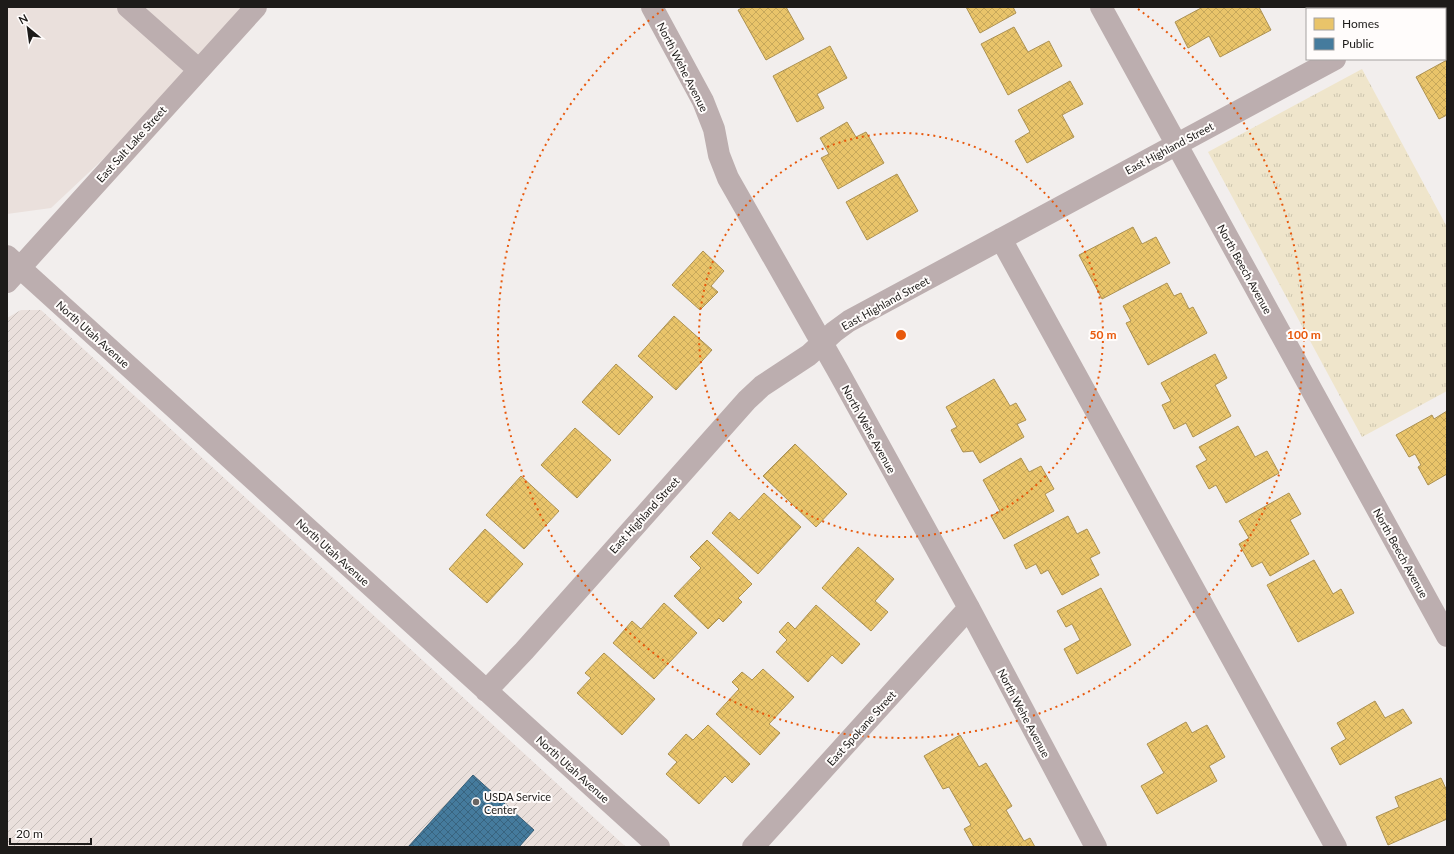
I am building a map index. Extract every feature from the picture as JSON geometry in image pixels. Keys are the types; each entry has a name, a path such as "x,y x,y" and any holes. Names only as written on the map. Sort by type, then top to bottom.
{"street":[{"path":"128,7 198,70"},
{"name":"East Salt Lake Street","path":"11,269 256,7"},
{"name":"North Wehe Avenue","path":"652,7 703,101 714,129 719,155 728,178 822,343 969,608 1096,847"},
{"name":"North Beech Avenue","path":"1101,7 1447,636"},
{"name":"East Highland Street","path":"486,691 529,645 747,400 762,386 809,355 849,321 1333,60"},
{"path":"1001,239 1336,847"},
{"name":"North Utah Avenue","path":"11,269 486,691 659,847"},
{"name":"East Spokane Street","path":"753,847 969,608"}],"shaded area":[{"path":"7,7 251,7 198,70 51,208 7,214"},
{"path":"21,310 41,310 626,847 7,847 7,318"}],"green space":[{"path":"1362,69 1447,227 1447,391 1362,437 1208,152"}],"building: Homes":[{"path":"744,7 786,7 804,39 766,60 738,10"},
{"path":"966,7 1013,7 1016,13 980,33"},
{"path":"1203,7 1259,7 1271,30 1220,57 1209,36 1188,48 1175,22"},
{"path":"1014,27 1028,52 1049,41 1062,66 1008,95 981,44"},
{"path":"830,46 847,78 817,94 824,108 797,122 773,76"},
{"path":"1447,60 1447,115 1439,119 1416,77"},
{"path":"1070,81 1083,104 1062,115 1074,137 1027,163 1015,141 1030,132 1018,110"},
{"path":"847,122 856,137 866,132 884,163 838,189 821,158 829,154 820,138"},
{"path":"897,174 918,211 867,240 846,202"},
{"path":"1133,227 1142,244 1156,237 1170,263 1102,299 1079,255"},
{"path":"703,251 724,271 711,286 718,292 700,310 672,285"},
{"path":"1167,283 1174,296 1181,293 1189,309 1193,307 1207,333 1148,365 1126,323 1131,321 1123,306"},
{"path":"674,316 712,350 676,390 638,356"},
{"path":"1215,354 1227,378 1215,385 1231,416 1193,437 1186,423 1174,429 1162,405 1171,401 1161,383"},
{"path":"616,364 653,397 619,435 582,402"},
{"path":"994,379 1010,406 1016,403 1026,420 1017,424 1024,437 980,463 973,451 963,452 951,430 957,427 946,407"},
{"path":"1447,411 1447,474 1428,485 1418,467 1421,465 1415,454 1409,457 1396,435 1432,415 1434,419"},
{"path":"1238,426 1255,457 1267,451 1279,473 1226,503 1216,485 1209,489 1196,466 1207,460 1199,447"},
{"path":"575,428 611,460 577,498 541,465"},
{"path":"795,444 847,494 816,527 763,476"},
{"path":"1021,458 1029,472 1041,466 1054,489 1045,494 1054,511 1004,539 991,516 1000,511 983,480"},
{"path":"521,476 559,511 524,549 486,515"},
{"path":"764,493 801,527 758,574 712,533 730,512 739,520"},
{"path":"1289,493 1301,514 1290,520 1309,554 1270,576 1262,562 1252,567 1239,544 1249,538 1239,521"},
{"path":"1068,516 1077,534 1087,529 1100,553 1090,558 1099,575 1062,595 1048,570 1041,574 1036,564 1026,569 1014,545"},
{"path":"485,529 523,564 487,603 449,569"},
{"path":"707,540 752,584 738,598 742,602 723,622 719,618 708,629 674,596 701,568 690,557"},
{"path":"858,547 894,579 875,601 888,612 871,631 822,588"},
{"path":"1314,560 1333,594 1341,589 1354,613 1298,642 1267,585"},
{"path":"1101,588 1131,645 1077,674 1064,649 1080,640 1072,624 1066,627 1057,611"},
{"path":"664,603 697,633 654,679 613,643 632,621 641,629"},
{"path":"816,605 860,644 842,664 832,655 808,682 776,652 787,640 779,632 788,622 795,629"},
{"path":"604,653 655,699 622,735 577,693 591,678 585,673"},
{"path":"763,669 794,697 769,724 780,733 760,755 716,714 739,689 732,682 742,672 752,680"},
{"path":"1375,701 1385,718 1403,709 1412,723 1340,765 1331,748 1346,739 1337,723"},
{"path":"1186,722 1192,733 1207,725 1225,757 1209,766 1217,781 1157,814 1141,786 1164,773 1147,744"},
{"path":"708,725 750,764 732,783 725,776 699,804 666,774 677,762 668,754 686,734 693,740"},
{"path":"960,735 979,767 986,763 1012,806 1006,810 1024,841 1030,838 1035,847 974,847 964,829 971,825 949,787 943,789 924,756"},
{"path":"1441,778 1447,791 1447,819 1388,845 1376,817 1399,807 1395,797"}],"building: Public":[{"name":"USDA Service Center","path":"473,775 534,830 519,847 408,847"}],"place":[{"name":"USDA Service Center","path":"476,802"}]}
